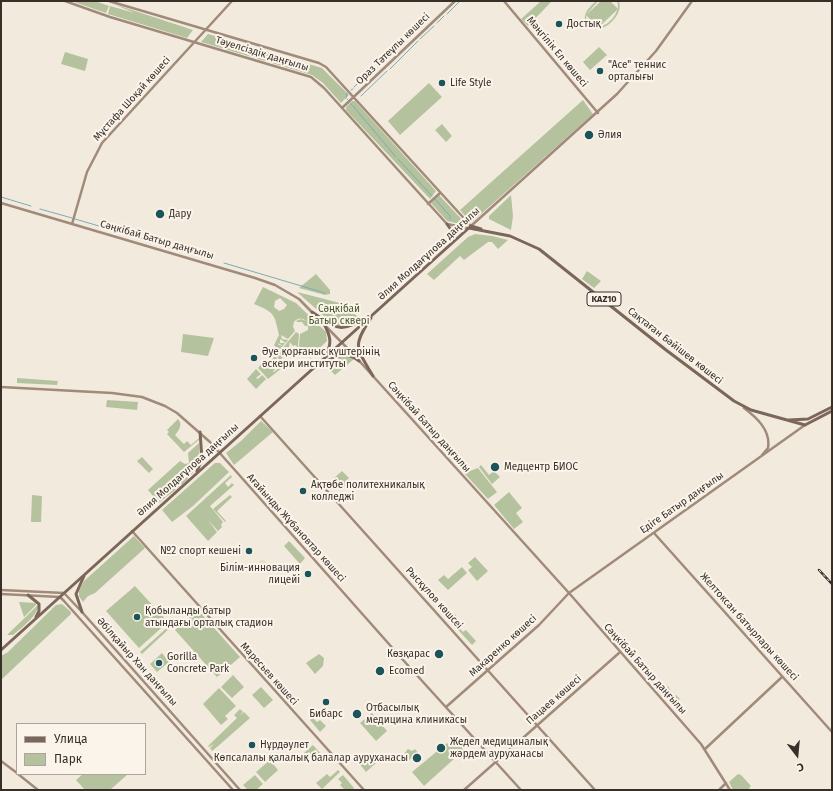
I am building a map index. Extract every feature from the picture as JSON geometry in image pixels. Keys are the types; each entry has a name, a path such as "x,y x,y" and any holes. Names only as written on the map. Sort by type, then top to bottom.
{"main road":[{"path":"447,224 453,232 455,240"},
{"name":"Сақтаған Бәйішев көшесі","path":"470,227 512,237 539,249 671,354 742,406 805,425"},
{"name":"Әлия Молдағұлова даңғылы","path":"1,650 470,227"},
{"path":"312,312 333,326 342,328 352,327 375,313"},
{"path":"373,376 359,351 357,344 362,332 375,313"},
{"path":"316,365 326,354 330,346 330,336 324,324"},
{"path":"311,370 345,354 353,356 359,361"},
{"name":"Едіге Батыр даңғылы","path":"821,414 832,407"},
{"name":"Едіге Батыр даңғылы","path":"805,425 832,411"},
{"name":"KAZ10","path":"782,419 803,420 821,414"},
{"path":"195,474 202,459 200,432"},
{"path":"82,612 76,594 86,573"},
{"path":"28,595 39,604 39,612 35,620"}],"street":[{"name":"Тәуелсіздік даңғылы","path":"66,1 110,17 311,78 324,88 447,224"},
{"name":"Тәуелсіздік даңғылы","path":"109,1 319,63 330,70 470,227"},
{"name":"Мұстафа Шоқай көшесі","path":"72,224 87,172 96,151 111,131 232,1"},
{"name":"Ораз Тәтеұлы көшесі","path":"342,108 456,1"},
{"name":"Мәңгілік Ел көшесі","path":"504,1 598,113"},
{"name":"Әлия Молдағұлова даңғылы","path":"470,227 598,113 656,51 692,1"},
{"path":"428,204 440,193"},
{"name":"Сәңкібай Батыр даңғылы","path":"1,203 256,278 294,296 342,342 569,594 619,653 705,749 730,790"},
{"path":"447,224 470,227"},
{"name":"Ағайынды Жұбановтар көшесі","path":"1,388 112,393 142,397 174,412 200,432 404,662 521,790"},
{"path":"742,406 759,420 766,434 768,448 759,459"},
{"name":"Едіге Батыр даңғылы","path":"569,594 821,414"},
{"name":"Рысқұлов көшсеі","path":"260,416 595,790"},
{"name":"Маресьев көшесі","path":"132,531 364,790"},
{"name":"Желтоксан батырлары көшесі","path":"654,533 832,732"},
{"path":"1,590 64,593"},
{"name":"Әбілқайыр Хан даңғылы","path":"64,593 240,790"},
{"path":"1,594 60,597"},
{"name":"Макаренко көшесі","path":"446,707 539,625 569,594"},
{"name":"Әбілқайыр Хан даңғылы","path":"60,597 233,790"},
{"path":"75,612 79,608"},
{"name":"Пацаев көшесі","path":"464,790 619,653"},
{"path":"705,749 782,677"},
{"path":"153,700 157,696"},
{"path":"1,761 16,773"},
{"path":"214,768 218,765"},
{"path":"18,775 38,790"},
{"path":"719,790 726,783"}],"green space":[{"path":"71,1 95,1 109,6 106,13"},
{"path":"541,1 552,1 528,26 521,19"},
{"path":"596,1 598,1 586,15 601,1 610,1 617,8 617,1 619,2 620,8 618,13 610,24 604,27 598,29 592,28 587,25 585,21 585,14","holes":["617,10 609,22 599,27","586,15 598,28 587,24"]},
{"path":"111,3 193,30 187,38 108,14 110,6 135,13"},
{"path":"208,34 322,68 349,95 341,103 323,83 312,75 201,42"},
{"path":"599,47 607,55 590,70 583,62"},
{"path":"65,52 88,59 85,71 61,64"},
{"path":"429,83 442,97 400,135 388,121"},
{"path":"583,100 593,114 471,223 460,210"},
{"path":"352,101 355,101 436,191 430,199 346,110 346,107"},
{"path":"442,124 452,136 446,142 435,130"},
{"path":"439,195 466,224 464,225 447,221 431,203"},
{"path":"511,195 513,216 511,230 489,219 489,216"},
{"path":"475,234 508,240 498,249 492,242 488,242 464,260 460,256 434,280 427,274 468,237"},
{"path":"587,271 601,281 594,288 582,279"},
{"path":"316,274 330,290 330,294 325,295 299,288"},
{"path":"263,287 296,303 326,332 327,341 310,357 313,361 299,346 300,334 308,330 308,326 305,326 302,322 296,321 301,319 295,321 293,327 295,331 288,339 281,335 282,339 288,340 286,343 280,339 280,343 285,343 283,346 279,351 274,345 279,335 276,322 270,312 254,304","holes":["280,298 287,305 284,309 279,311 274,307 275,301"]},
{"name":"Сәңкібай Батыр сквері","path":"297,292 340,303 361,319 348,325 334,325"},
{"path":"296,332 299,334 298,346 300,349 295,345 293,346 290,342 289,347 292,348 291,350 280,360 276,356 281,351 281,353 284,353 284,351 281,350"},
{"path":"183,334 214,338 208,356 181,352"},
{"path":"275,356 279,361 277,363 279,366 273,371 274,372 280,367 282,368 268,379 258,368 262,363 266,365"},
{"path":"346,356 354,359 335,375 326,366 339,357"},
{"path":"256,369 261,374 256,378 258,379 262,375 266,379 256,389 247,379"},
{"path":"17,378 58,381 57,385 17,383"},
{"path":"107,400 138,402 137,410 106,407"},
{"path":"178,419 180,425 175,435 184,444 187,441 191,445 199,438 200,439 184,452 167,434 169,432 167,430"},
{"path":"261,421 273,432 234,465 226,453 241,441"},
{"path":"199,443 200,454 194,471 189,478 159,503 148,490 180,461 185,464 189,463 188,453"},
{"path":"142,457 153,469 149,473 137,461"},
{"path":"215,463 220,463 229,472 193,506 172,522 162,510"},
{"path":"481,465 489,475 494,471 500,477 492,484 479,467"},
{"path":"478,468 497,492 488,499 464,473"},
{"path":"342,471 349,478 345,482 347,484 342,489 333,479"},
{"path":"231,475 232,477 225,483 228,487 232,483 234,485 210,506 223,522 221,525 222,527 218,531 208,520 217,532 208,541 186,516"},
{"path":"509,492 522,508 516,513 523,522 514,529 494,505"},
{"path":"32,495 42,496 41,522 31,522"},
{"path":"230,495 232,497 217,511 226,521 225,522 213,509"},
{"path":"134,536 145,548 95,593 88,596 83,602 79,596 79,591 84,581"},
{"path":"289,541 305,558 300,564 284,546"},
{"path":"475,557 488,571 477,581 468,570 472,567 468,563"},
{"path":"462,567 467,573 448,590 438,580 444,575 448,579"},
{"name":"Қобыланды батыр атындағы орталық стадион","path":"135,586 168,622 139,648 106,611"},
{"path":"19,602 35,603 36,605 24,617"},
{"path":"62,604 71,612 71,614 1,680 1,656 8,652 56,605"},
{"path":"38,605 36,613 28,622 13,635 7,635"},
{"path":"198,610 240,657 217,677 175,630"},
{"path":"455,614 458,618 455,623 463,632 466,630 476,641 472,645 449,620"},
{"path":"101,617 116,634 112,637 97,621"},
{"path":"170,625 171,627 142,654 140,652"},
{"name":"Gorilla Concrete Park","path":"162,653 169,662 157,672 150,664"},
{"path":"319,654 324,658 323,666 315,674 306,663"},
{"path":"233,675 244,687 232,698 221,687"},
{"path":"663,683 667,687 668,686 674,696 676,695 680,699 675,703 660,685"},
{"path":"261,687 273,700 264,708 252,695"},
{"path":"219,688 236,706 225,716 228,719 221,725 203,704"},
{"path":"240,709 243,712 239,716 244,712 250,718 212,751 210,748 214,744 209,747 208,746 237,718 234,715"},
{"path":"372,713 387,731 376,741 360,723"},
{"path":"313,718 317,722 320,720 326,726 320,732 310,720"},
{"path":"457,740 465,749 424,786 412,772 447,743 450,746"},
{"path":"313,745 320,753 313,756 309,752 299,761 297,759"},
{"path":"408,749 412,751 415,749 418,753 408,761 403,755"},
{"path":"368,754 376,763 366,772 358,762"},
{"path":"270,760 278,770 265,782 256,772"},
{"path":"338,770 340,772 322,789 316,783 327,774 330,777"},
{"path":"738,774 741,775 751,786 749,788 750,790 733,790 729,782"},
{"path":"82,775 127,775 110,790 85,790 76,780"},
{"path":"255,775 263,784 256,790 248,790 243,785"},
{"path":"343,775 354,788 352,790 345,790 340,785 342,783 338,779"}],"shaded area":[{"path":"260,560 264,560 270,567 267,570 269,574 266,571 263,573 257,567"}],"waterway":[{"path":"447,14 460,1"},
{"path":"437,23 444,16"},
{"path":"420,39 434,26"},
{"path":"390,69 418,41"},
{"path":"361,96 387,71"},
{"path":"354,87 357,84"},
{"path":"346,98 347,93"},
{"path":"353,106 396,157"},
{"path":"398,159 432,196"},
{"path":"1,197 31,206"},
{"path":"435,199 450,216 450,219"},
{"path":"40,209 72,218"},
{"path":"75,219 202,256"},
{"path":"224,263 325,293"}],"railway":[{"path":"819,570 832,584"}],"place":[{"name":"Достық","path":"559,24"},
{"name":"\"Ace\" теннис орталығы","path":"600,71"},
{"name":"Life Style","path":"442,83"},
{"name":"Әлия","path":"589,135"},
{"name":"Дару","path":"160,214"},
{"name":"Әуе қорғаныс күштерінің әскери институты","path":"254,358"},
{"name":"Медцентр БИОС","path":"495,467"},
{"name":"Ақтөбе политехникалық колледжі","path":"303,491"},
{"name":"№2 спорт кешені","path":"249,551"},
{"name":"Білім-инновация лицейі","path":"308,574"},
{"name":"Қобыланды батыр атындағы орталық стадион","path":"137,617"},
{"name":"Көзқарас","path":"439,654"},
{"name":"Gorilla Concrete Park","path":"159,663"},
{"name":"Ecomed","path":"380,671"},
{"name":"Бибарс","path":"326,702"},
{"name":"Отбасылық медицина клиникасы","path":"357,714"},
{"name":"Нұрдәулет","path":"252,745"},
{"name":"Жедел медициналық жәрдем ауруханасы","path":"441,748"},
{"name":"Көпсалалы қалалық балалар ауруханасы","path":"417,758"}]}
